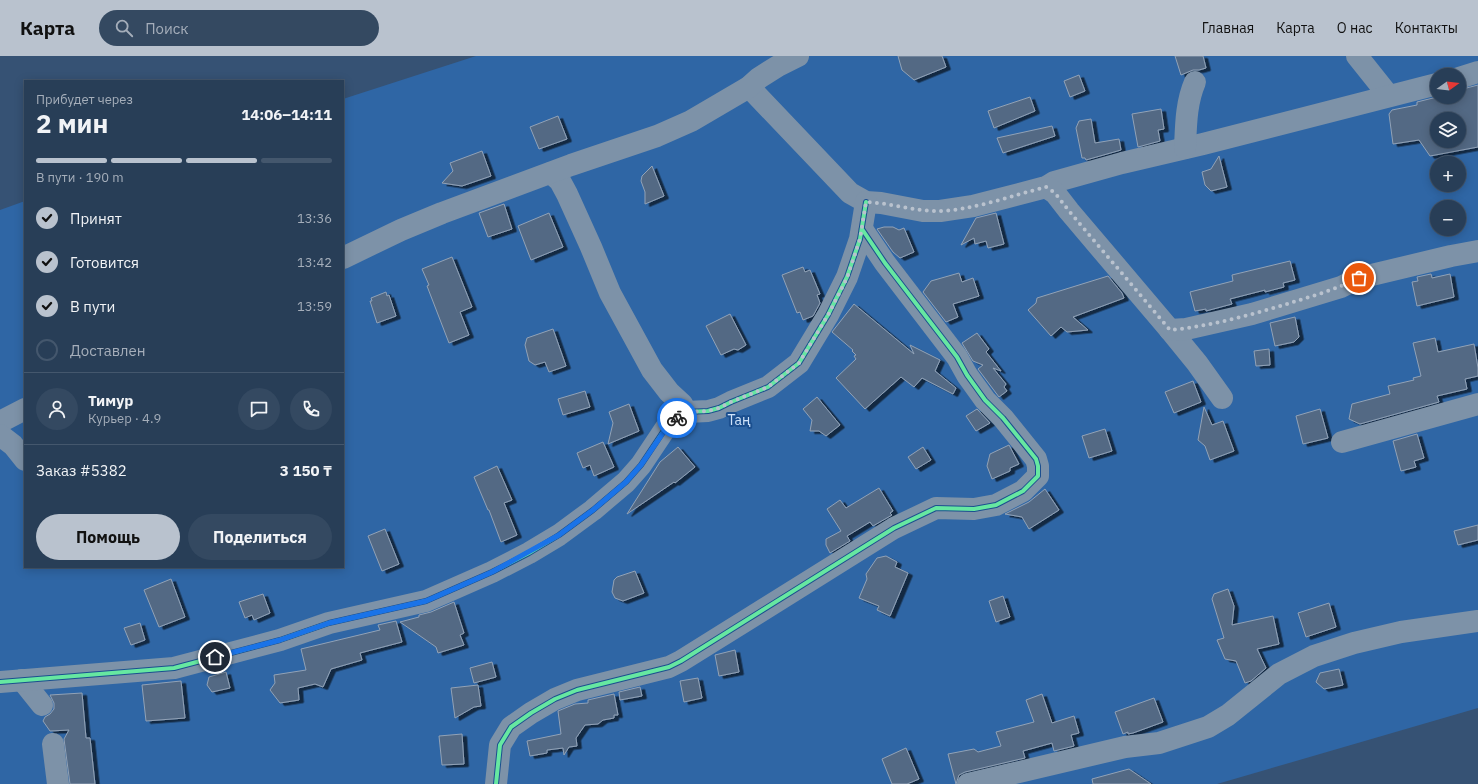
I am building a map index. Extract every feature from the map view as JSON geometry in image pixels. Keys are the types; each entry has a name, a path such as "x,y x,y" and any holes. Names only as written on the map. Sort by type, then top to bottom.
{"street":[{"path":"344,258 401,230 442,213 551,172 658,136 691,121 749,87 765,74 798,56"},
{"path":"1357,56 1389,96"},
{"path":"1466,76 1478,72"},
{"path":"1185,148 1186,114 1190,94 1195,82"},
{"path":"749,87 850,193 866,202 881,203 923,211 940,211 973,206 1046,187 1054,182 1115,165 1430,86"},
{"path":"551,172 560,181 567,194 610,293 652,370 669,392 682,404 686,412"},
{"path":"1046,187 1055,193 1170,330 1197,363 1222,398"},
{"path":"0,682 174,668 280,640 329,623 426,601 458,588 529,553 559,535 593,510 626,482 641,465 665,430 678,417 686,412 708,411 719,408 768,387 799,363 828,315 847,278 860,239 866,202"},
{"path":"496,784 500,745 511,728 531,713 555,699 577,690 669,667 681,661 894,528 936,508 974,509 996,505 1023,491 1038,476 1036,459 1003,418 985,400 967,375 957,357 885,263 862,229"},
{"path":"1170,330 1186,329 1252,314 1341,287 1359,278 1478,251"},
{"path":"1342,442 1478,404"},
{"path":"0,422 24,410"},
{"path":"0,435 13,445 24,459"},
{"path":"968,784 1125,747 1159,744 1208,727 1228,715 1279,674 1314,656 1354,643 1400,632 1478,621"},
{"path":"22,680 42,705"},
{"path":"53,744 58,784"}],"green space":[{"name":"Таң","path":"476,56 1478,56 1478,708 1217,784 0,784 0,210 24,201 24,568 344,568 344,99"}],"building":[{"path":"898,56 942,56 946,67 914,80 902,70"},
{"path":"1175,56 1203,56 1206,68 1193,70 1181,75"},
{"path":"1079,75 1085,91 1070,97 1064,81"},
{"path":"1478,85 1478,147 1430,156 1419,140 1393,144 1389,114 1392,110 1417,105 1417,102 1430,99 1430,104 1466,104 1466,88"},
{"path":"1030,97 1035,111 994,128 988,111"},
{"path":"1161,109 1164,129 1158,130 1160,141 1138,147 1132,114"},
{"path":"558,116 567,139 539,149 530,127"},
{"path":"1091,119 1095,143 1119,139 1121,150 1086,160 1085,158 1082,158 1076,128 1079,121"},
{"path":"1052,126 1055,136 1003,153 997,138"},
{"path":"482,151 491,176 462,186 442,183 453,171 450,163"},
{"path":"1219,156 1227,187 1211,191 1205,185 1202,172 1211,169"},
{"path":"652,166 664,196 645,204 645,192 641,181 642,176"},
{"path":"504,204 512,229 488,237 479,213"},
{"path":"549,213 563,247 531,260 518,226"},
{"path":"996,213 1004,244 988,248 986,241 975,244 974,238 961,245 976,218"},
{"path":"893,227 899,230 904,228 914,252 900,258 893,252 877,229"},
{"path":"452,257 472,307 460,312 469,335 449,343 422,269"},
{"path":"1290,261 1295,280 1283,283 1284,287 1230,299 1232,304 1206,311 1206,309 1195,311 1190,292 1233,281 1232,275"},
{"path":"803,267 805,272 810,270 820,294 817,295 820,303 813,316 803,320 800,312 797,313 782,275"},
{"path":"959,273 962,282 973,278 979,296 953,304 958,317 946,322 923,292 931,281"},
{"path":"1431,274 1432,278 1450,274 1454,297 1417,306 1412,282 1418,281 1417,277"},
{"path":"1108,276 1122,293 1124,298 1073,317 1088,330 1067,332 1061,327 1051,336 1028,310 1036,303 1037,298"},
{"path":"386,292 387,296 389,295 396,316 377,323 370,301 372,301 371,298"},
{"path":"854,304 914,354 910,345 940,360 935,371 956,388 953,394 922,378 914,387 901,377 865,409 836,378 856,359 854,356 856,355 852,351 853,350 832,332"},
{"path":"730,314 746,345 738,350 734,349 721,355 706,326"},
{"path":"1295,317 1299,337 1294,342 1275,346 1270,323"},
{"path":"553,329 566,366 549,372 545,362 535,365 529,361 525,345 527,338"},
{"path":"977,333 989,349 986,352 1001,371 993,368 1006,384 1004,387 1007,391 999,397 978,369 983,365 973,361 962,343"},
{"path":"1435,338 1438,352 1474,344 1478,376 1465,379 1467,389 1437,396 1439,402 1360,424 1349,419 1352,404 1390,394 1388,386 1414,380 1413,378 1421,376 1413,343"},
{"path":"1269,349 1270,365 1256,366 1254,351"},
{"path":"1193,381 1201,402 1174,413 1165,392"},
{"path":"585,391 590,407 563,415 558,399"},
{"path":"817,397 840,425 826,436 819,431 810,431 812,420 803,409"},
{"path":"629,404 639,431 608,444 613,423 609,412"},
{"path":"1204,407 1212,425 1223,421 1234,451 1210,460 1205,446 1198,440"},
{"path":"977,409 990,423 976,431 966,416"},
{"path":"1320,409 1328,438 1303,444 1296,416"},
{"path":"1105,429 1112,451 1089,458 1082,436"},
{"path":"1417,434 1424,458 1414,461 1416,467 1401,471 1393,441"},
{"path":"603,442 614,467 594,476 590,465 583,468 577,453"},
{"path":"1009,445 1019,464 1010,468 1010,471 992,479 987,466 990,454"},
{"path":"678,447 695,467 675,483 674,482 627,514 660,462"},
{"path":"923,447 931,460 916,469 908,457"},
{"path":"497,466 512,500 504,503 517,535 501,542 474,477"},
{"path":"879,488 893,511 890,513 892,515 873,526 870,522 847,536 850,541 830,553 826,545 826,539 841,531 827,509 840,500 846,508"},
{"path":"1045,489 1059,510 1029,529 1022,517 1005,514 1029,502"},
{"path":"1478,525 1478,540 1458,545 1454,531"},
{"path":"385,529 399,564 382,571 368,536"},
{"path":"886,556 897,562 895,567 908,573 890,616 877,610 879,606 859,598 867,579 866,574 877,558"},
{"path":"635,571 644,593 623,601 615,598 612,592 614,580 617,577"},
{"path":"171,579 185,617 159,627 144,590"},
{"path":"1228,589 1234,606 1232,625 1273,616 1279,644 1257,649 1266,668 1251,681 1245,683 1236,661 1225,659 1217,640 1224,638 1212,599 1214,594"},
{"path":"263,594 270,613 254,620 252,615 245,618 239,602"},
{"path":"1003,596 1010,617 996,622 989,601"},
{"path":"454,602 464,633 460,635 464,645 438,653 436,647 400,622 419,617 419,615 431,612"},
{"path":"1329,603 1336,627 1306,637 1298,613"},
{"path":"396,621 402,642 360,653 362,660 331,669 323,687 315,684 298,688 299,700 280,703 270,690 275,683 274,675 306,670 301,649 380,630 378,625"},
{"path":"140,623 145,640 131,645 124,628"},
{"path":"735,650 739,672 719,676 715,655"},
{"path":"492,662 496,677 474,683 470,668"},
{"path":"1339,669 1343,685 1324,689 1316,682 1320,673"},
{"path":"226,672 230,688 212,692 207,685 209,677"},
{"path":"698,678 702,698 684,702 680,681"},
{"path":"181,681 185,718 146,721 142,685"},
{"path":"478,685 481,706 474,707 455,718 451,688"},
{"path":"640,687 642,696 620,700 619,692"},
{"path":"82,693 86,738 90,738 95,784 70,784 64,739 69,730 50,731 43,721 45,717 54,709 54,703 50,695"},
{"path":"614,694 618,715 614,715 614,718 603,720 598,724 585,725 576,738 577,746 569,747 564,755 563,748 547,750 547,753 530,756 527,741 561,734 558,711 575,704 588,703 588,700"},
{"path":"1042,694 1052,723 1074,716 1079,733 1071,735 1074,746 1054,751 1052,743 1023,751 1025,758 965,772 959,775 956,784 948,754 974,749 978,752 1001,746 996,732 1034,722 1026,700"},
{"path":"1154,698 1163,722 1133,733 1128,734 1128,732 1123,734 1115,712"},
{"path":"462,734 464,764 442,765 439,736"},
{"path":"906,748 919,779 907,784 892,784 882,759"},
{"path":"1129,769 1151,784 1093,784 1092,779"}],"cycle path":[{"path":"0,682 174,668 280,640 329,623 426,601 492,572 529,553 559,535 593,510 626,482 641,465 665,429 677,417 686,412 708,411 719,408 768,387 799,363 828,315 847,277 860,239 866,202"},
{"path":"496,784 500,745 511,727 555,699 577,690 669,667 681,661 894,528 936,508 974,509 996,505 1023,491 1038,476 1036,459 1003,418 985,400 967,375 957,357 885,263 862,229"}],"way so far":[{"path":"677,418 686,412 708,411 719,408 768,387 787,374 799,363 828,315 847,278 860,239 866,202 896,205 923,211 940,211 973,206 1046,187 1055,193 1170,330 1186,329 1252,314 1341,287 1359,278"}],"route":[{"path":"215,657 280,640 329,623 426,601 458,588 529,553 559,535 593,510 626,482 641,465 665,430 677,418"}]}
